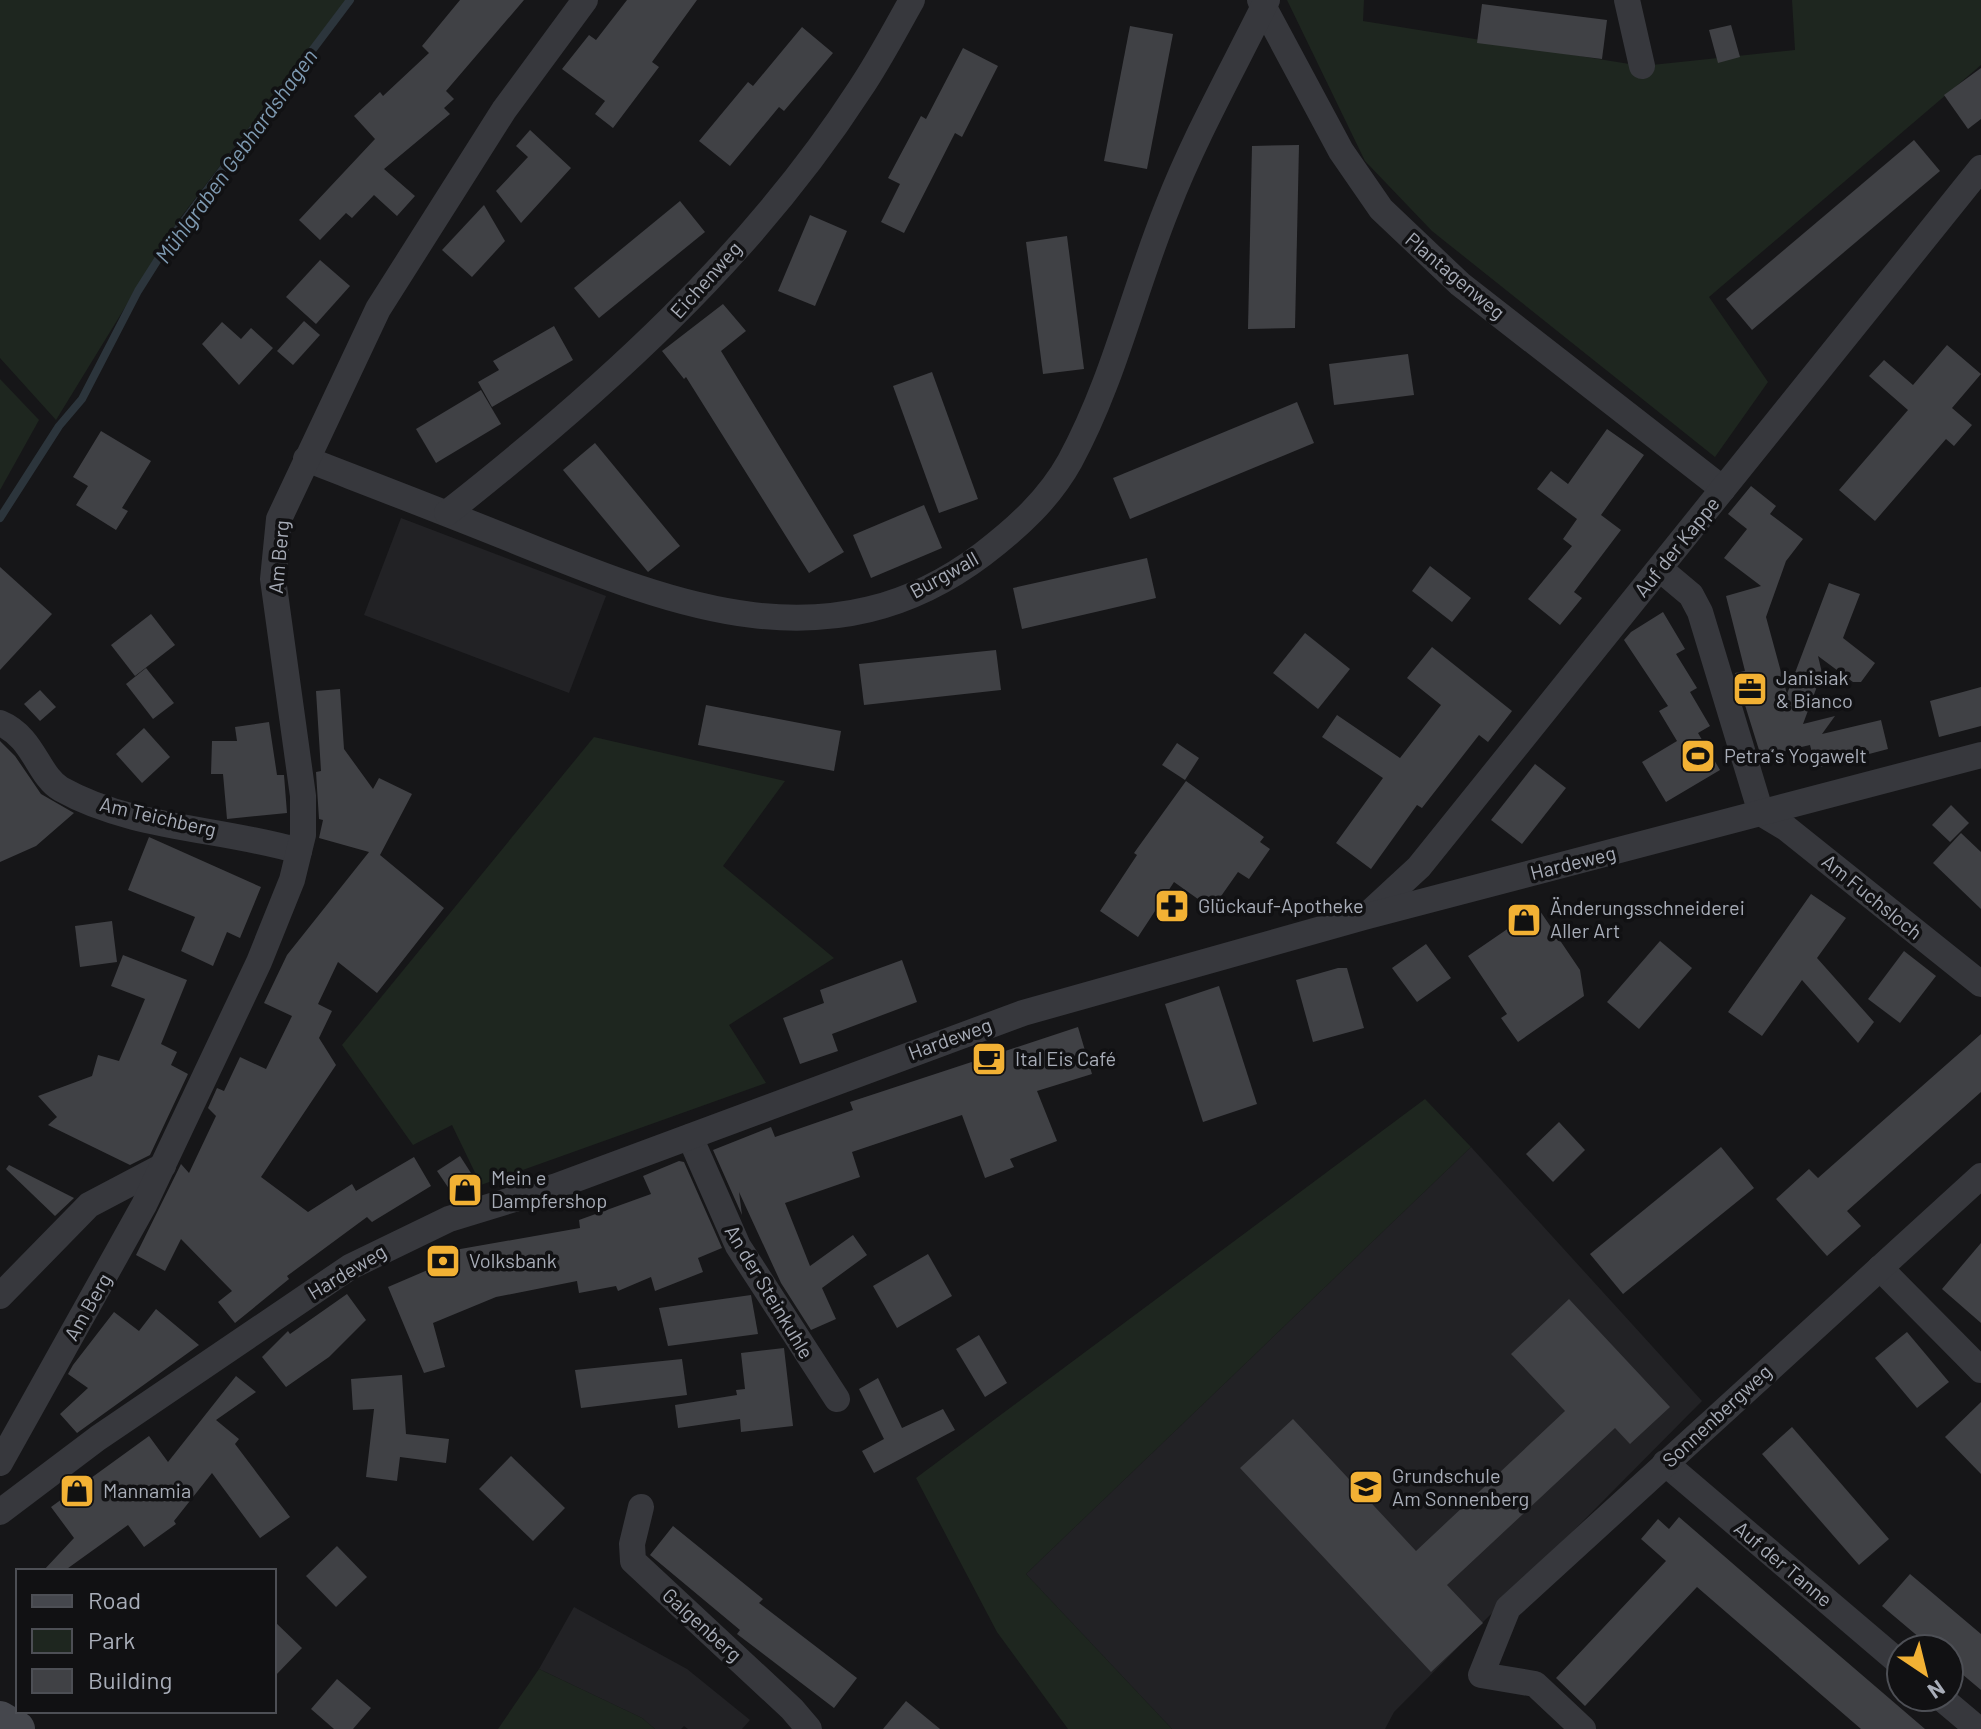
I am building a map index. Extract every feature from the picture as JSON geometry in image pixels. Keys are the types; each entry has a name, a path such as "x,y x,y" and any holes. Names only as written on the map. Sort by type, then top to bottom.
{"main road":[{"path":"0,1719 17,1729"}],"street":[{"name":"Am Berg","path":"3,1449 110,1270 163,1166 259,962 281,910 299,851 303,835 299,747 279,637 273,579 279,519 378,309 441,204 504,110 585,0"},
{"name":"Eichenweg","path":"447,513 579,407 640,351 705,282 772,206 860,90 912,0"},
{"path":"1627,0 1642,66"},
{"name":"Burgwall","path":"306,459 658,596 720,613 760,617 846,614 893,603 966,567 1028,517 1069,462 1108,383 1166,210 1195,139 1264,2"},
{"name":"Plantagenweg","path":"1264,2 1341,151 1391,220 1460,284 1723,489"},
{"name":"Auf der Kappe","path":"1364,917 1419,867 1981,168"},
{"path":"1660,569 1691,595 1700,612 1761,813"},
{"name":"Am Teichberg","path":"0,723 13,729 31,748 57,787 77,796 148,819 262,840 299,851"},
{"name":"Hardeweg","path":"0,1512 98,1438 350,1267 449,1219 557,1186 970,1030 1364,917 1981,755"},
{"name":"Am Fuchsloch","path":"1761,813 1786,828 1981,984"},
{"name":"An der Steinkuhle","path":"690,1137 738,1246 837,1399"},
{"path":"0,1296 89,1205 163,1166"},
{"name":"Sonnenbergweg","path":"1583,1729 1535,1684 1481,1675 1508,1608 1981,1176"},
{"path":"1880,1268 1981,1370"},
{"name":"Auf der Tanne","path":"1665,1463 1885,1650"},
{"name":"Galgenberg","path":"641,1507 632,1544 633,1561 792,1709 809,1729"},
{"path":"1959,1713 1978,1729"}],"shaded area":[{"path":"401,518 606,596 569,693 364,615"},
{"name":"Grundschule Am Sonnenberg","path":"1471,1147 1702,1401 1394,1712 1385,1729 1172,1729 1026,1574"},
{"path":"574,1607 687,1669 750,1720 742,1729 688,1729 684,1726 681,1729 655,1729 642,1718 539,1669"}],"green space":[{"path":"0,0 346,0 178,221 56,420 0,358"},
{"path":"1287,0 1364,0 1363,21 1642,66 1795,50 1792,0 1981,0 1981,65 1709,297 1768,382 1715,457 1432,231 1365,161"},
{"path":"0,379 39,420 0,490"},
{"path":"594,737 785,781 723,866 834,958 729,1025 766,1083 481,1185 452,1125 413,1145 342,1045"},
{"path":"1425,1099 1471,1147 1026,1574 1172,1729 1068,1729 997,1632 916,1478"},
{"path":"539,1669 642,1718 655,1729 498,1729"}],"building":[{"path":"460,0 524,0 446,91 454,99 444,108 450,114 384,169 415,196 397,216 374,195 352,218 346,213 320,240 299,220 375,139 354,116 380,92 383,96 429,53 422,46"},
{"path":"627,0 697,0 652,62 659,67 613,128 595,114 605,101 562,69 589,35 596,40"},
{"path":"1482,4 1607,20 1602,59 1477,43"},
{"path":"1731,25 1740,57 1718,63 1709,30"},
{"path":"1130,26 1173,34 1147,169 1104,161"},
{"path":"802,27 833,53 784,111 779,107 730,166 699,141 748,82 753,86"},
{"path":"963,48 998,66 962,137 955,133 904,233 881,222 900,184 888,178 921,116 926,119"},
{"path":"1981,68 1981,119 1968,129 1944,95"},
{"path":"530,130 571,168 521,223 496,191 528,157 516,146"},
{"path":"1914,140 1940,171 1752,330 1726,299"},
{"path":"1299,145 1295,328 1248,329 1252,146"},
{"path":"680,201 705,232 599,318 574,288"},
{"path":"484,205 505,241 472,277 442,250"},
{"path":"810,215 847,231 815,306 778,291"},
{"path":"1067,236 1084,369 1043,374 1026,242"},
{"path":"320,260 350,286 316,324 286,297"},
{"path":"723,304 746,331 721,351 844,552 809,573 686,377 684,379 662,351"},
{"path":"304,321 320,335 293,365 277,351"},
{"path":"222,322 241,339 251,328 273,348 239,385 202,344"},
{"path":"554,326 573,360 492,407 478,382 499,370 493,361"},
{"path":"1947,345 1981,374 1952,408 1972,425 1954,446 1946,439 1875,521 1839,490 1908,410 1869,376 1884,360 1913,385"},
{"path":"1408,354 1414,395 1334,405 1329,364"},
{"path":"932,372 978,499 939,513 893,386"},
{"path":"481,390 501,424 436,463 416,429"},
{"path":"1297,402 1314,443 1130,519 1113,478"},
{"path":"1607,429 1644,455 1601,515 1621,530 1574,592 1582,598 1560,625 1528,599 1572,546 1563,539 1577,519 1537,489 1551,471 1568,484"},
{"path":"101,431 151,461 122,508 128,511 116,530 76,505 88,486 73,477"},
{"path":"595,443 680,546 648,572 563,470"},
{"path":"1751,486 1776,506 1770,514 1803,539 1786,561 1766,617 1787,694 1829,583 1860,594 1843,638 1875,663 1861,682 1853,682 1818,656 1822,673 1803,724 1835,716 1822,734 1881,720 1888,749 1816,768 1810,745 1768,755 1759,750 1735,673 1745,671 1726,596 1761,586 1724,558 1747,529 1728,514"},
{"path":"924,505 942,548 871,578 853,535"},
{"path":"1147,558 1156,598 1022,629 1013,588"},
{"path":"1430,566 1471,598 1452,622 1412,591"},
{"path":"0,567 52,614 0,670"},
{"path":"1663,612 1685,649 1676,654 1697,688 1690,692 1710,726 1698,733 1720,770 1666,802 1642,762 1677,741 1659,711 1668,706 1624,640 1631,632"},
{"path":"151,614 175,645 135,676 111,645"},
{"path":"1305,633 1350,669 1318,709 1273,673"},
{"path":"1432,647 1512,711 1488,742 1479,735 1422,808 1417,805 1371,869 1336,843 1383,778 1322,737 1337,715 1400,758 1441,705 1407,678"},
{"path":"996,650 1001,690 864,705 859,664"},
{"path":"146,668 174,703 153,719 126,684"},
{"path":"1981,687 1981,726 1939,737 1930,701"},
{"path":"340,689 344,749 373,789 379,778 412,794 380,855 444,908 377,993 338,962 318,1004 332,1011 319,1038 336,1065 261,1177 308,1212 352,1184 356,1191 414,1157 431,1186 372,1222 367,1217 287,1276 289,1279 235,1323 218,1302 232,1291 181,1239 165,1271 136,1255 181,1164 189,1173 216,1116 208,1108 217,1088 224,1091 240,1057 266,1069 292,1016 264,1003 287,955 369,852 319,838 323,820 319,819 316,772 321,771 316,691"},
{"path":"40,690 56,707 40,721 24,704"},
{"path":"706,705 841,731 834,771 698,745"},
{"path":"269,722 277,775 284,775 287,813 227,819 223,774 211,774 212,741 237,741 235,727"},
{"path":"144,728 170,757 142,783 116,754"},
{"path":"0,741 15,756 41,794 74,813 36,846 0,862"},
{"path":"1177,743 1199,758 1185,780 1162,765"},
{"path":"1535,764 1566,788 1522,844 1491,820"},
{"path":"1186,781 1264,837 1260,842 1270,849 1249,879 1238,872 1212,909 1174,882 1138,937 1100,911 1137,855 1134,853"},
{"path":"1951,805 1969,823 1950,842 1932,825"},
{"path":"1961,833 1981,852 1981,909 1933,863"},
{"path":"149,837 261,887 240,938 227,932 213,966 181,951 195,917 128,890"},
{"path":"1811,894 1846,918 1817,958 1874,1022 1858,1043 1802,980 1762,1036 1728,1012"},
{"path":"1538,908 1580,970 1584,996 1518,1042 1501,1018 1507,1014 1468,956"},
{"path":"112,921 117,962 80,967 75,926"},
{"path":"1660,941 1692,968 1639,1029 1607,1002"},
{"path":"1426,944 1451,978 1417,1002 1392,968"},
{"path":"1904,951 1936,976 1900,1023 1868,999"},
{"path":"123,955 187,980 161,1044 177,1052 171,1065 188,1074 150,1155 130,1165 48,1125 57,1117 38,1096 92,1076 98,1055 119,1061 145,999 111,986"},
{"path":"902,960 917,1002 832,1034 838,1051 800,1064 783,1018 824,1003 820,990"},
{"path":"1347,968 1364,1028 1313,1042 1296,980"},
{"path":"1219,986 1257,1104 1203,1122 1165,1004"},
{"path":"1078,1027 1092,1074 1037,1091 1057,1141 1010,1159 1014,1167 985,1178 962,1115 852,1152 860,1177 785,1203 810,1266 853,1235 867,1255 822,1288 836,1319 811,1330 781,1283 739,1192 742,1215 713,1150 771,1127 775,1137 853,1110 850,1102"},
{"path":"1981,1034 1981,1092 1847,1211 1861,1226 1827,1256 1776,1199 1809,1169 1818,1178"},
{"path":"1559,1122 1585,1150 1553,1182 1526,1154"},
{"path":"1721,1147 1754,1188 1623,1294 1590,1254"},
{"path":"460,1156 480,1187 454,1196 437,1171"},
{"path":"679,1161 684,1162 722,1248 698,1258 703,1272 655,1291 651,1277 618,1291 616,1286 579,1293 577,1281 496,1297 433,1323 445,1367 424,1373 388,1287 437,1266 432,1254 580,1228 579,1220 651,1194 643,1176"},
{"path":"9,1165 74,1198 55,1216 6,1169"},
{"path":"1981,1243 1981,1323 1942,1289"},
{"path":"928,1254 952,1296 897,1328 873,1286"},
{"path":"347,1294 366,1320 329,1357 286,1387 262,1357 288,1331 290,1334"},
{"path":"751,1295 758,1334 668,1346 659,1308"},
{"name":"Grundschule Am Sonnenberg","path":"1569,1299 1670,1407 1630,1444 1615,1428 1447,1585 1483,1623 1431,1672 1240,1468 1293,1419 1416,1551 1565,1411 1511,1354"},
{"path":"156,1309 199,1345 77,1433 60,1414 88,1388 68,1374 73,1365 114,1312 139,1331"},
{"path":"1907,1332 1949,1382 1917,1408 1875,1358"},
{"path":"979,1335 1007,1383 985,1397 956,1349"},
{"path":"784,1348 793,1426 741,1432 740,1419 678,1428 675,1405 737,1395 736,1390 745,1389 741,1353"},
{"path":"682,1359 687,1395 581,1408 575,1370"},
{"path":"402,1375 406,1434 449,1439 446,1463 400,1457 397,1481 366,1477 374,1409 353,1410 351,1379"},
{"path":"236,1376 256,1392 216,1420 239,1439 235,1444 290,1517 260,1538 212,1473 174,1521 176,1524 144,1547 128,1525 67,1569 45,1569 74,1538 51,1507 149,1436 168,1462"},
{"path":"878,1378 902,1428 943,1409 955,1430 874,1473 862,1451 884,1439 859,1389"},
{"path":"1981,1402 1981,1474 1945,1437"},
{"path":"1792,1427 1889,1539 1859,1565 1762,1454"},
{"path":"511,1456 565,1508 533,1541 479,1489"},
{"path":"1679,1517 1885,1695 1885,1713 1906,1713 1925,1729 1861,1729 1697,1587 1585,1706 1556,1678 1666,1561 1641,1539 1658,1519 1669,1529"},
{"path":"673,1526 763,1599 759,1603 857,1678 834,1708 737,1634 740,1630 650,1555"},
{"path":"337,1546 367,1577 336,1607 306,1576"},
{"path":"1910,1574 1981,1634 1981,1690 1965,1676 1965,1633 1914,1633 1882,1606"},
{"path":"276,1623 302,1648 276,1675"},
{"path":"337,1679 371,1708 353,1729 334,1729 311,1709"},
{"path":"906,1701 940,1729 883,1729"}],"waterway":[{"name":"Mühlgraben Gebhardshagen","path":"0,518 59,426 82,399 138,291 174,234 350,0"}],"place":[{"name":"Janisiak & Bianco","path":"1750,689"},
{"name":"Petra´s Yogawelt","path":"1698,756"},
{"name":"Glückauf-Apotheke","path":"1172,906"},
{"name":"Änderungsschneiderei Aller Art","path":"1524,920"},
{"name":"Ital Eis Café","path":"989,1059"},
{"name":"Mein e Dampfershop","path":"465,1190"},
{"name":"Volksbank","path":"443,1261"},
{"name":"Grundschule Am Sonnenberg","path":"1366,1487"},
{"name":"Mannamia","path":"77,1491"}]}
